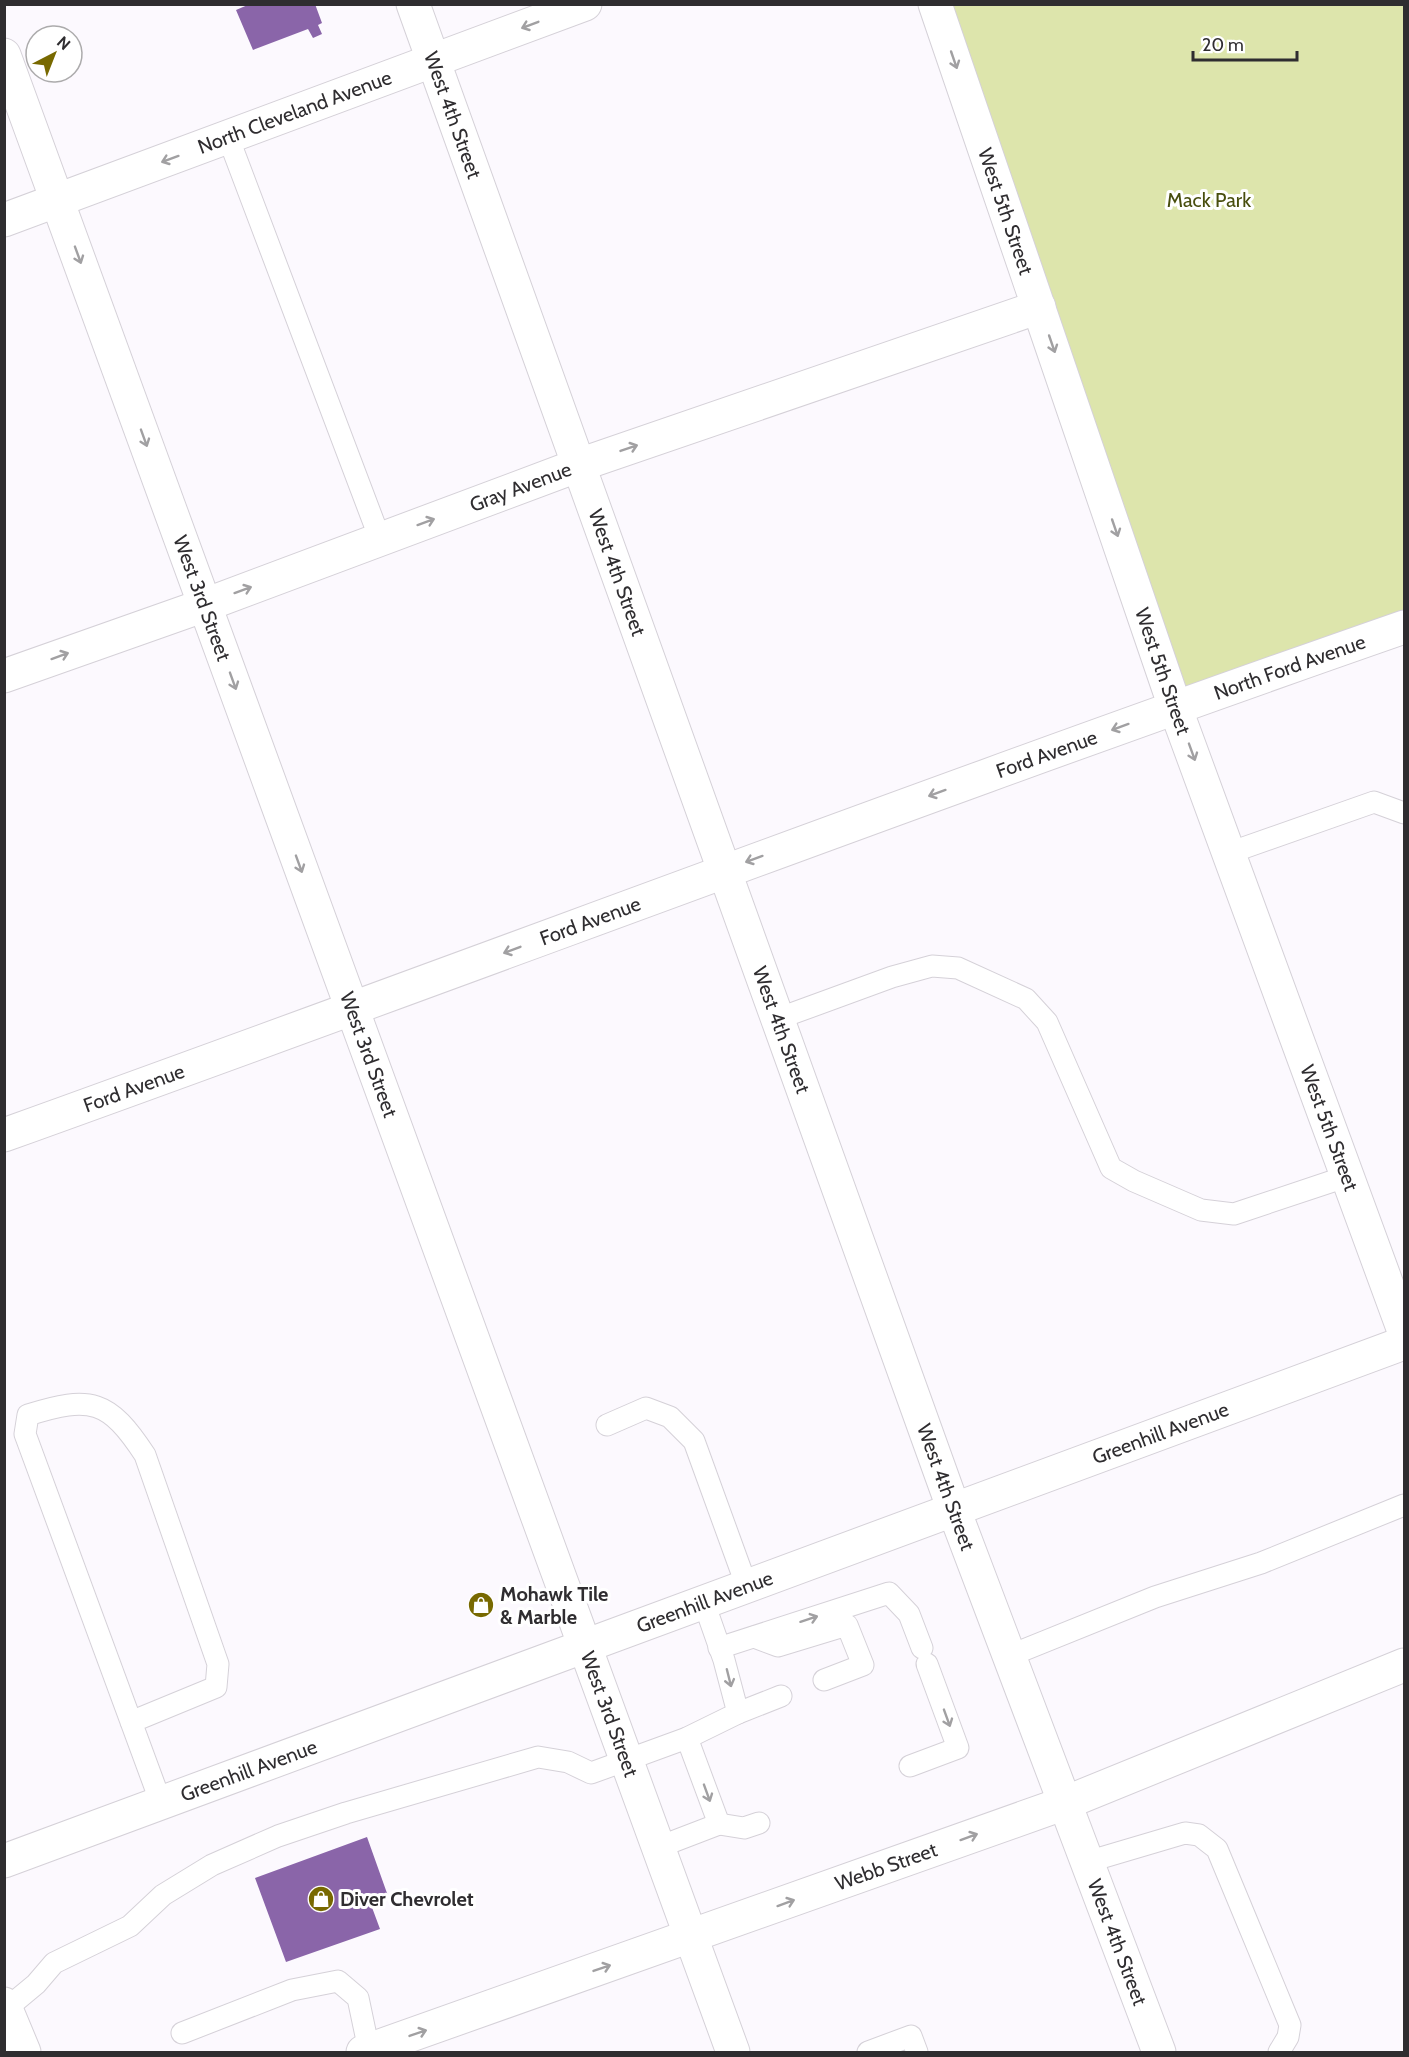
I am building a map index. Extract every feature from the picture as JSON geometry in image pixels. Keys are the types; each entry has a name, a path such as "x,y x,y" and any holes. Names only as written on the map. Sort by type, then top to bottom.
{"street":[{"name":"West 4th Street","path":"413,4 954,1510 1159,2052"},
{"name":"North Cleveland Avenue","path":"4,220 585,4"},
{"name":"West 5th Street","path":"935,4 1175,707 1404,1331"},
{"name":"West 3rd Street","path":"4,55 733,2052"},
{"name":"Gray Avenue","path":"4,676 205,605 579,465 1039,307"},
{"name":"North Ford Avenue","path":"1175,707 1404,627"},
{"name":"Ford Avenue","path":"4,1135 352,1010 724,870 1175,707"},
{"name":"Greenhill Avenue","path":"4,1861 1404,1343"},
{"name":"Webb Street","path":"366,2051 1065,1803 1404,1665"}],"lane":[{"path":"228,137 380,539"},
{"path":"1229,853 1374,802 1404,813"},
{"path":"777,1019 892,977 932,966 958,968 1026,999 1047,1022 1111,1168 1134,1181 1201,1210 1234,1214 1348,1176"},
{"path":"131,1722 216,1687 218,1664 145,1455 125,1425 108,1411 83,1403 53,1407 28,1414 25,1434 131,1722 161,1803"},
{"path":"607,1425 646,1408 670,1417 694,1442 747,1587"},
{"path":"1009,1656 1155,1597 1261,1563 1404,1505"},
{"path":"719,1648 889,1593 909,1614 958,1748 910,1766"},
{"path":"704,1603 738,1713"},
{"path":"754,1637 778,1646 848,1625 863,1665 824,1680"},
{"path":"11,2025 36,1984 54,1962 130,1926 163,1895 212,1865 279,1836 346,1813 538,1757 568,1762 591,1773 687,1738 738,1713 781,1696"},
{"path":"687,1738 719,1824"},
{"path":"659,1847 719,1824 744,1828 759,1823"},
{"path":"1087,1862 1185,1833 1199,1835 1217,1849 1290,2025 1288,2037 1279,2052"},
{"path":"182,2033 292,1990 338,1981 358,1998 366,2051"},
{"path":"868,2052 911,2036 917,2052"}],"green space":[{"name":"Mack Park","path":"935,5 1404,5 1404,627 1175,707"}],"building":[{"path":"250,4 315,4 322,23 318,25 322,34 313,38 308,29 253,50 236,10"},
{"name":"Diver Chevrolet","path":"367,1837 388,1896 370,1902 380,1929 286,1962 255,1878"}],"place":[{"name":"Mohawk Tile & Marble","path":"481,1605"},
{"name":"Diver Chevrolet","path":"321,1899"}]}
